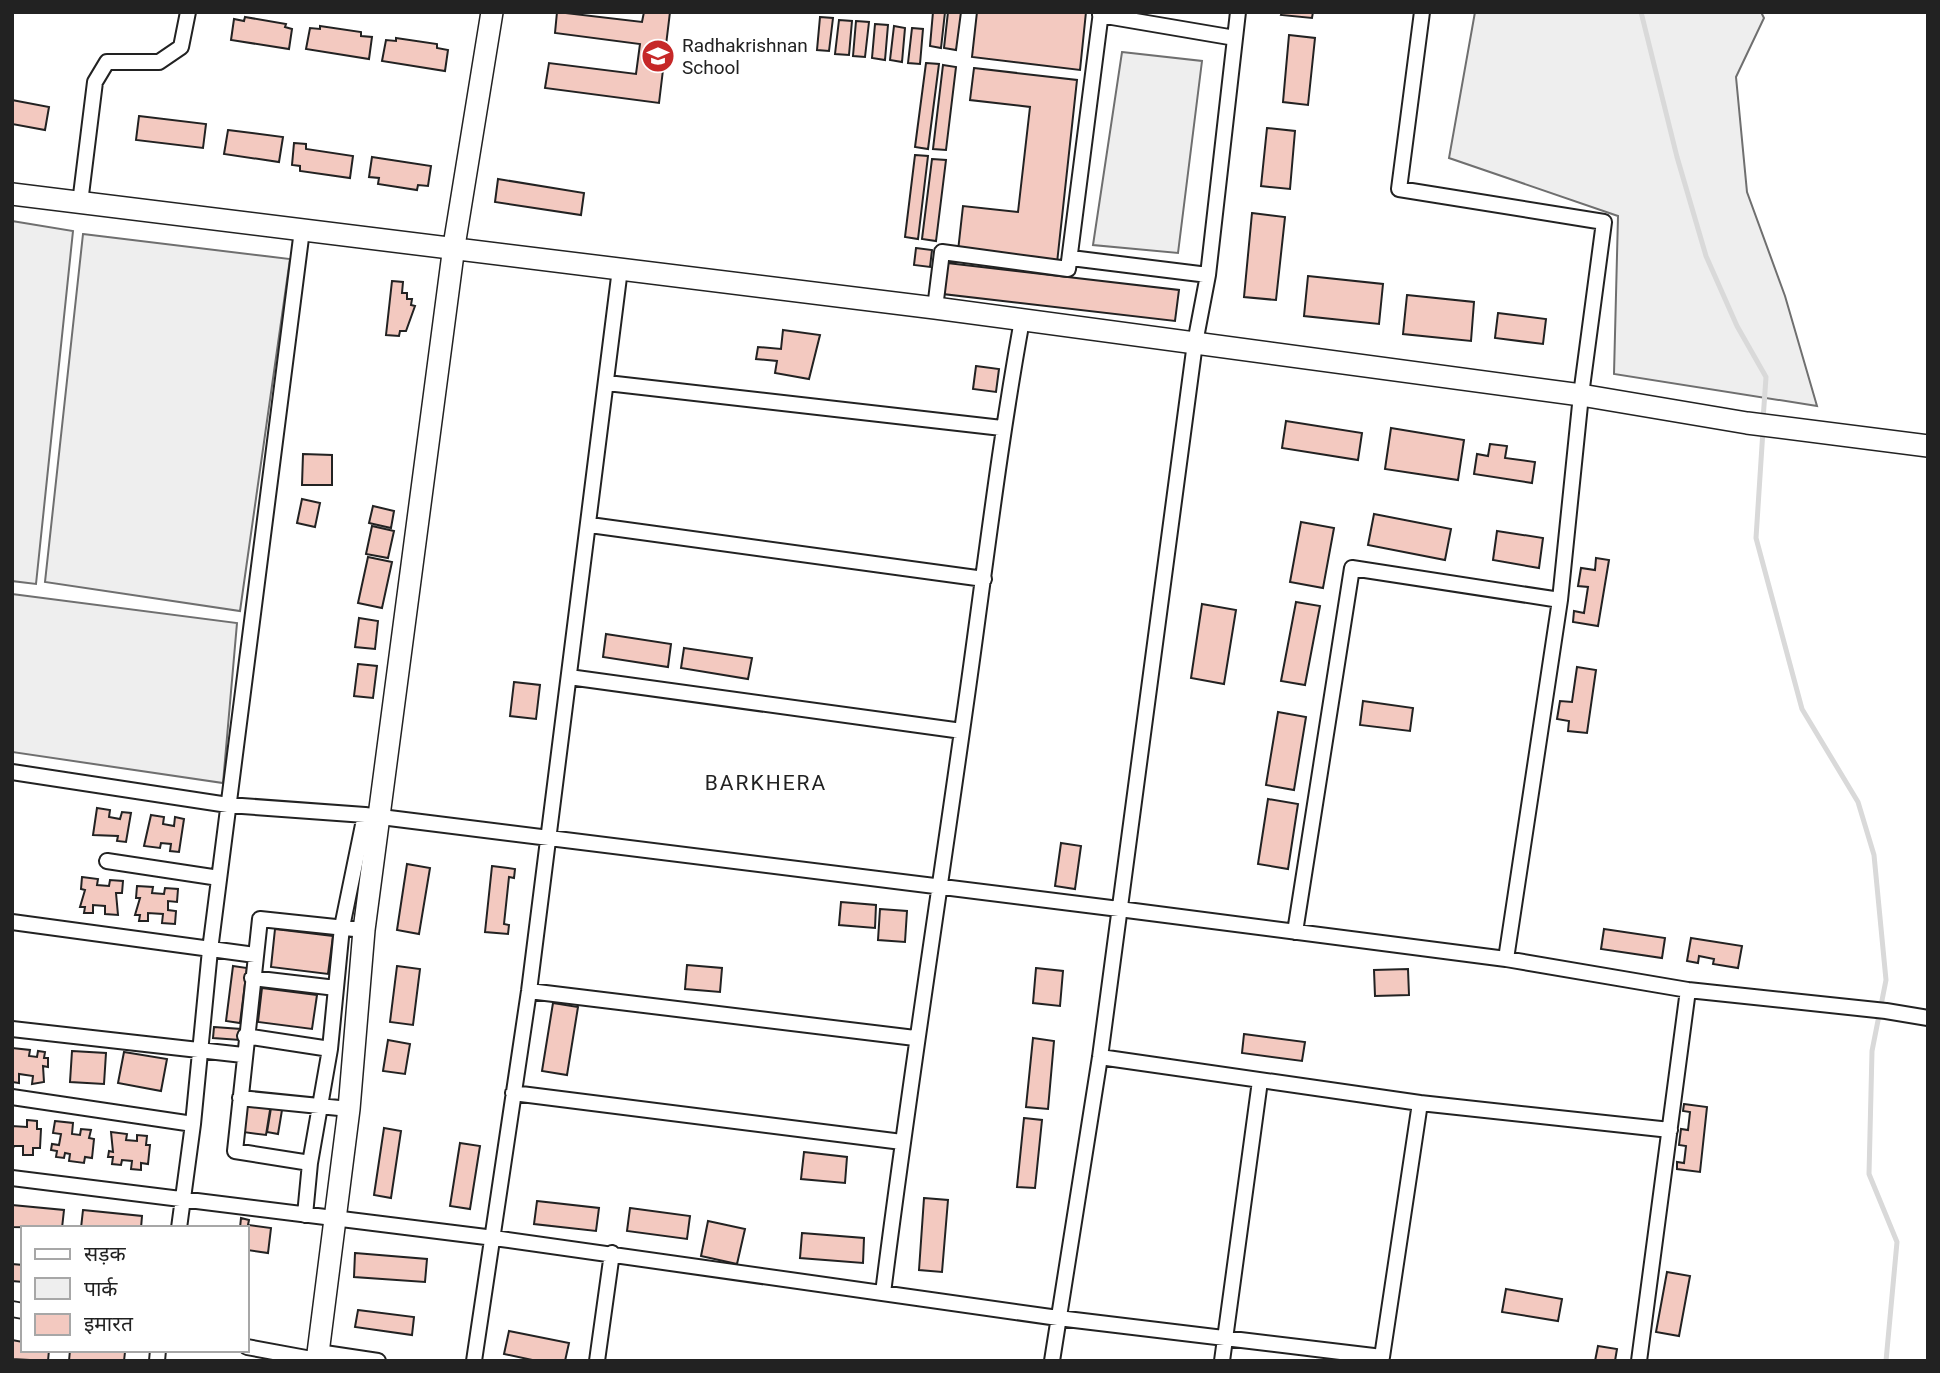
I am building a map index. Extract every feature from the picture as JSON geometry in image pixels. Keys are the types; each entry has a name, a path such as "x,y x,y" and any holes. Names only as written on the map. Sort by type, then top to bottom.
{"main road":[{"path":"317,1358 349,1109 373,816 454,246 492,12"},
{"path":"12,194 156,209 302,230 454,246 935,308 1581,395 1747,423 1928,446"}],"street":[{"path":"80,202 95,82 107,62 159,62 181,47 188,12"},
{"path":"1052,1361 1100,1057 1195,343 1208,275 1238,12"},
{"path":"1422,12 1398,189 1604,222 1581,395 1560,600 1506,959"},
{"path":"935,308 942,252 1068,269 1100,14 1235,38"},
{"path":"178,1226 193,1124 198,1051 210,950 302,230"},
{"path":"1071,258 1208,275"},
{"path":"474,1361 529,991 546,840 590,526 620,269"},
{"path":"883,1293 915,1038 940,886 984,579 1002,428 1022,320"},
{"path":"607,383 1002,428"},
{"path":"590,526 984,579"},
{"path":"1295,932 1352,568 1560,600"},
{"path":"569,677 962,731"},
{"path":"12,772 228,805 373,816 546,840 940,886 1506,959 1688,990 1928,1018"},
{"path":"305,1215 310,1163 330,1049 342,927 373,816"},
{"path":"107,862 219,878"},
{"path":"310,1163 235,1151 245,1036 260,919 364,930"},
{"path":"12,922 255,955"},
{"path":"252,978 336,988"},
{"path":"1639,1361 1688,990"},
{"path":"529,991 915,1038"},
{"path":"12,1029 243,1055"},
{"path":"245,1036 330,1049"},
{"path":"1100,1057 1420,1102 1671,1130"},
{"path":"1222,1361 1260,1081"},
{"path":"513,1093 902,1142"},
{"path":"12,1097 193,1124"},
{"path":"240,1098 349,1109"},
{"path":"12,1178 183,1202 494,1238 1058,1318 1382,1357 1420,1102"},
{"path":"597,1361 612,1254"},
{"path":"248,1347 317,1358 378,1361"}],"green space":[{"path":"1475,12 1761,12 1764,18 1736,77 1747,192 1785,296 1817,406 1614,374 1618,216 1449,158"},
{"path":"1122,52 1202,61 1178,253 1093,245"},
{"path":"12,221 73,231 36,584 12,581"},
{"path":"83,234 290,259 240,611 45,582"},
{"path":"12,594 237,623 223,783 12,752"}],"building":[{"path":"557,12 642,22 644,12 670,12 659,103 545,88 549,63 636,74 640,44 555,33"},
{"path":"933,12 945,12 941,48 930,46"},
{"path":"948,12 961,12 956,50 944,48"},
{"path":"977,12 1086,12 1080,70 972,57"},
{"path":"1282,12 1313,12 1312,18 1281,15"},
{"path":"245,17 286,24 285,27 292,29 289,49 231,40 234,19 244,21"},
{"path":"820,17 833,18 829,51 817,50"},
{"path":"839,20 852,21 849,55 835,54"},
{"path":"856,21 869,22 865,57 853,56"},
{"path":"875,24 888,25 885,60 872,58"},
{"path":"320,26 361,32 361,36 372,37 369,59 306,49 310,28 320,29"},
{"path":"894,26 905,28 902,62 890,60"},
{"path":"912,28 923,29 920,64 908,63"},
{"path":"1289,35 1315,38 1308,105 1283,102"},
{"path":"396,38 437,44 437,48 448,50 445,71 382,61 386,40 396,41"},
{"path":"926,63 939,64 928,149 915,147"},
{"path":"943,65 956,67 946,150 933,149"},
{"path":"974,68 1077,80 1057,263 958,251 963,206 1018,212 1030,107 970,100"},
{"path":"12,100 49,107 45,130 12,124"},
{"path":"139,116 206,124 203,148 136,140"},
{"path":"1267,128 1295,131 1290,189 1261,186"},
{"path":"228,130 283,137 279,162 224,154"},
{"path":"294,143 306,144 306,149 353,156 350,178 300,171 300,166 292,165"},
{"path":"915,155 928,156 918,239 905,237"},
{"path":"372,157 431,166 428,186 418,185 417,190 378,184 379,178 369,177"},
{"path":"932,159 946,160 936,241 922,239"},
{"path":"498,179 584,193 581,215 495,202"},
{"path":"1252,213 1285,217 1276,300 1244,297"},
{"path":"916,248 932,250 930,267 914,265"},
{"path":"947,263 1179,290 1175,321 943,294"},
{"path":"1308,276 1383,284 1379,324 1304,316"},
{"path":"392,281 403,282 402,293 407,293 407,299 412,299 411,305 415,306 406,331 400,331 399,336 386,335"},
{"path":"1407,295 1474,302 1471,341 1403,334"},
{"path":"1498,313 1546,319 1543,344 1495,338"},
{"path":"783,330 820,335 809,379 775,373 777,361 756,359 758,347 781,349"},
{"path":"976,366 999,369 996,392 973,389"},
{"path":"1286,421 1362,433 1358,460 1282,448"},
{"path":"1391,428 1464,440 1458,480 1385,469"},
{"path":"1490,444 1507,446 1505,458 1535,462 1532,483 1474,474 1477,454 1488,456"},
{"path":"303,454 332,455 332,485 302,485"},
{"path":"302,499 320,503 315,527 297,523"},
{"path":"373,506 394,511 391,528 369,523"},
{"path":"1374,514 1451,529 1445,560 1368,545"},
{"path":"1301,522 1334,528 1323,588 1290,582"},
{"path":"372,526 394,531 388,558 366,554"},
{"path":"1497,531 1543,538 1539,568 1493,560"},
{"path":"368,557 392,562 382,608 358,603"},
{"path":"1596,558 1609,560 1598,626 1573,622 1574,611 1584,613 1588,587 1578,586 1581,568 1595,570"},
{"path":"1296,602 1320,606 1305,685 1281,681"},
{"path":"1202,604 1236,610 1224,684 1191,678"},
{"path":"359,618 378,621 375,649 355,647"},
{"path":"606,634 671,644 668,667 603,657"},
{"path":"684,648 752,658 748,679 681,668"},
{"path":"358,664 377,666 373,698 354,696"},
{"path":"1577,667 1596,670 1587,733 1568,731 1569,721 1557,719 1560,701 1572,702"},
{"path":"514,682 540,685 536,719 510,716"},
{"path":"1363,701 1413,708 1410,731 1360,725"},
{"path":"1278,712 1306,717 1294,790 1266,785"},
{"path":"1268,799 1298,804 1288,869 1258,864"},
{"path":"97,808 110,810 109,817 120,819 122,812 131,813 126,842 117,841 118,836 93,835"},
{"path":"151,815 164,817 163,824 174,826 175,817 184,819 179,852 170,851 171,844 161,843 160,848 144,846"},
{"path":"1061,843 1081,846 1075,889 1055,886"},
{"path":"407,864 430,868 419,934 397,930"},
{"path":"492,866 515,869 514,878 509,877 504,924 509,925 508,934 485,932"},
{"path":"82,877 98,879 97,885 109,886 110,880 123,881 122,893 116,893 118,915 105,914 105,906 93,905 93,913 84,913 85,907 80,907 85,890 81,889"},
{"path":"137,886 153,887 152,893 164,894 165,888 178,889 177,902 168,901 168,910 176,911 175,924 162,923 163,914 148,913 148,921 139,921 140,915 135,915 140,898 136,898"},
{"path":"841,902 876,905 875,928 839,925"},
{"path":"880,909 907,911 905,942 878,940"},
{"path":"275,929 333,936 328,974 271,967"},
{"path":"1604,929 1665,938 1662,958 1601,949"},
{"path":"1691,938 1742,946 1738,968 1713,964 1714,959 1699,956 1698,963 1687,961"},
{"path":"687,965 722,968 720,992 685,989"},
{"path":"233,966 247,968 240,1023 226,1021"},
{"path":"397,966 420,969 413,1025 390,1022"},
{"path":"1036,968 1063,971 1060,1006 1033,1003"},
{"path":"1408,969 1409,995 1375,996 1374,970"},
{"path":"262,988 317,995 312,1029 258,1022"},
{"path":"553,1003 578,1007 567,1075 542,1071"},
{"path":"214,1027 241,1029 240,1040 213,1038"},
{"path":"1244,1034 1305,1042 1302,1061 1242,1053"},
{"path":"1033,1038 1054,1041 1048,1109 1026,1107"},
{"path":"388,1040 410,1044 405,1074 383,1071"},
{"path":"12,1048 30,1050 29,1056 37,1057 38,1051 45,1052 44,1058 48,1058 48,1067 43,1066 44,1082 32,1084 33,1076 19,1074 19,1083 12,1082"},
{"path":"72,1051 106,1053 104,1084 70,1082"},
{"path":"124,1052 167,1059 161,1091 118,1083"},
{"path":"248,1100 271,1104 266,1135 243,1132"},
{"path":"1684,1104 1707,1107 1700,1172 1677,1169 1677,1162 1684,1163 1686,1146 1679,1145 1681,1129 1688,1130 1690,1112 1683,1111"},
{"path":"271,1108 282,1110 278,1134 267,1132"},
{"path":"1024,1118 1042,1120 1035,1188 1017,1187"},
{"path":"27,1120 37,1121 37,1129 41,1129 40,1148 33,1148 33,1155 23,1155 23,1146 14,1146 12,1151 12,1126 27,1127"},
{"path":"55,1121 73,1123 72,1134 80,1135 81,1129 91,1130 89,1138 94,1139 92,1158 85,1157 84,1163 69,1161 70,1154 65,1153 64,1158 56,1157 57,1151 51,1150 52,1144 59,1145 61,1134 53,1133"},
{"path":"384,1128 401,1131 391,1198 374,1195"},
{"path":"111,1132 127,1134 126,1140 137,1141 137,1135 147,1136 146,1145 150,1145 148,1164 141,1163 141,1170 131,1169 132,1161 122,1160 121,1165 112,1164 113,1157 108,1157 109,1151 113,1152"},
{"path":"460,1143 480,1146 470,1209 450,1206"},
{"path":"804,1152 847,1157 845,1183 801,1179"},
{"path":"924,1198 948,1200 942,1272 919,1270"},
{"path":"537,1201 599,1208 596,1231 534,1224"},
{"path":"12,1205 64,1210 62,1226 12,1227"},
{"path":"630,1208 690,1216 687,1239 627,1231"},
{"path":"83,1210 142,1216 141,1226 81,1226"},
{"path":"241,1218 249,1220 248,1225 271,1228 268,1253 248,1250 248,1226 240,1226"},
{"path":"708,1221 745,1229 737,1264 701,1256"},
{"path":"802,1233 864,1238 863,1263 800,1258"},
{"path":"355,1253 427,1259 425,1282 354,1277"},
{"path":"12,1264 21,1265 21,1282 12,1281"},
{"path":"1667,1272 1690,1276 1679,1336 1656,1332"},
{"path":"1506,1289 1562,1299 1558,1321 1502,1312"},
{"path":"358,1310 414,1317 412,1335 355,1327"},
{"path":"509,1331 569,1343 565,1361 537,1361 504,1354"},
{"path":"12,1340 21,1342 21,1352 49,1352 48,1361 12,1359"},
{"path":"1598,1346 1617,1349 1615,1361 1595,1361"},
{"path":"70,1352 125,1352 124,1361 69,1361"}],"waterway":[{"path":"1641,12 1677,157 1706,256 1737,326 1766,377 1763,420"},
{"path":"1763,430 1756,538 1802,709 1858,802 1874,855 1886,980 1872,1051 1869,1174 1897,1242 1886,1361"}],"place":[{"name":"Radhakrishnan School","path":"658,56"}],"district":[{"name":"BARKHERA","path":"766,783"}]}
